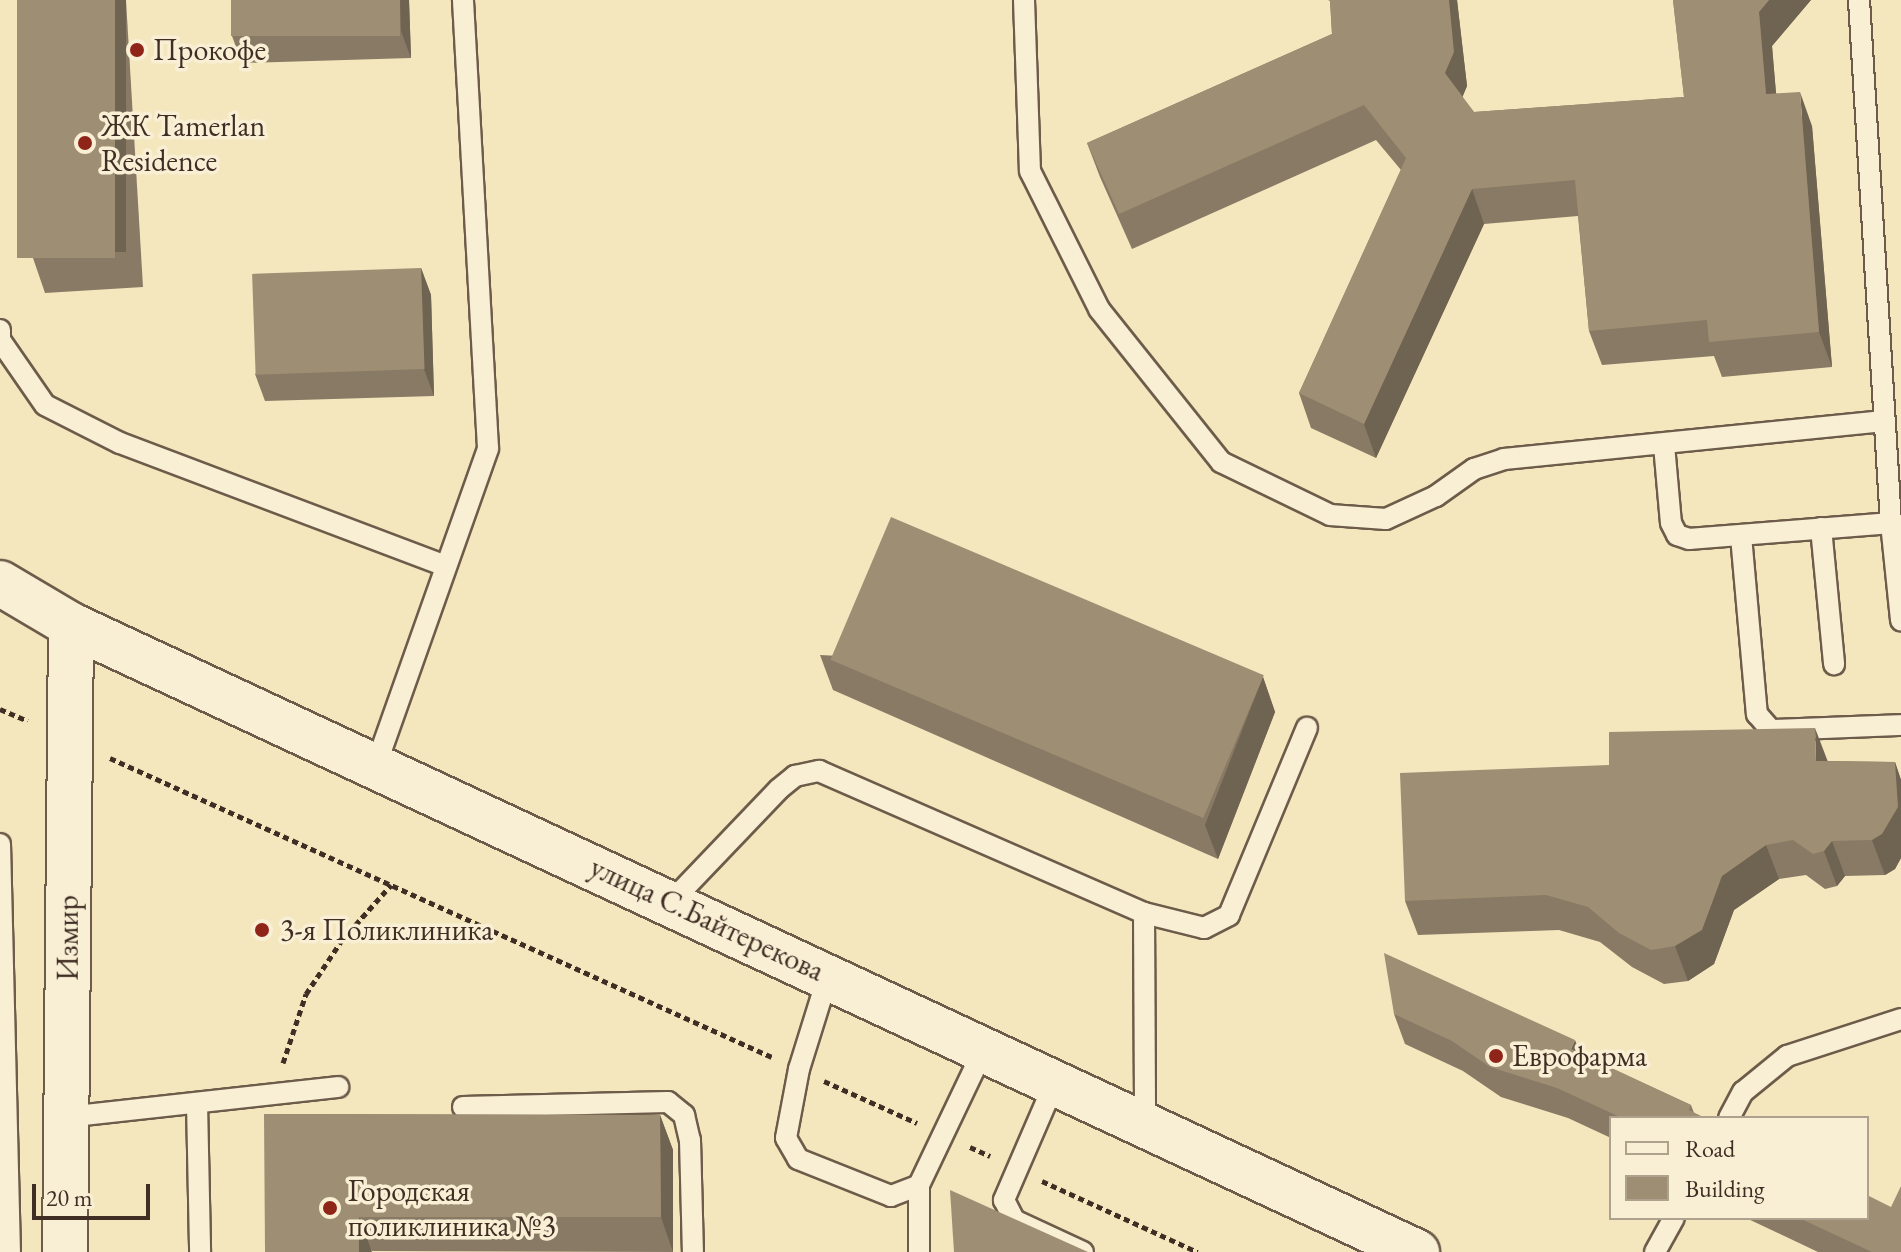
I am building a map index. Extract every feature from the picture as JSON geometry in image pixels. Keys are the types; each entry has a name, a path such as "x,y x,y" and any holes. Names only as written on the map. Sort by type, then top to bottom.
{"main road":[{"name":"улица С.Байтерекова","path":"0,583 71,625 1417,1252"},
{"name":"Измир","path":"65,1252 71,625"}],"lane":[{"path":"376,765 488,448 463,0"},
{"path":"1024,0 1030,171 1099,309 1221,462 1330,515 1386,519 1436,496 1474,469 1504,459 1884,421"},
{"path":"1859,0 1884,421 1901,620"},
{"path":"0,330 0,340 45,405 120,443 445,566"},
{"path":"1664,445 1671,523 1677,535 1689,539 1891,523"},
{"path":"1821,528 1834,664"},
{"path":"1741,536 1757,714 1771,730 1901,725"},
{"path":"671,902 779,789 795,776 819,771 1144,913 1204,928 1229,915 1307,728"},
{"path":"0,844 10,1252"},
{"path":"1144,913 1145,1124"},
{"path":"828,976 799,1069 786,1138 798,1159 891,1196 919,1185"},
{"path":"1730,1116 1743,1092 1787,1056 1901,1019"},
{"path":"919,1252 919,1185 984,1049"},
{"path":"1055,1082 1004,1200 1014,1220 1083,1252"},
{"path":"66,1117 338,1087"},
{"path":"463,1107 668,1102 684,1115 690,1140 693,1252"},
{"path":"197,1103 200,1252"},
{"path":"1655,1252 1673,1220"}],"path":[{"path":"0,709 1198,1252"},
{"path":"273,1094 306,994 342,940 391,885"}],"building":[{"name":"ЖК Tamerlan Residence","path":"17,0 115,0 115,258 17,258"},
{"path":"231,0 400,0 400,36 231,36"},
{"path":"1330,0 1449,0 1454,52 1445,73 1474,112 1684,97 1673,0 1769,0 1759,12 1766,94 1800,92 1819,332 1709,342 1707,320 1589,331 1575,180 1472,189 1364,424 1299,393 1406,158 1364,105 1119,214 1087,143 1332,34"},
{"path":"421,268 425,369 256,375 252,274"},
{"path":"891,517 1264,675 1203,818 830,660"},
{"path":"1815,728 1816,761 1895,762 1898,807 1882,834 1872,840 1832,841 1824,851 1813,854 1793,840 1766,845 1722,876 1702,930 1675,946 1651,950 1619,933 1588,907 1546,895 1405,901 1400,773 1609,765 1609,732"},
{"path":"1384,953 1575,1040 1571,1049 1691,1105 1689,1110 1701,1116 1618,1116 1557,1088 1490,1067 1452,1041 1394,1014"},
{"path":"264,1114 660,1115 661,1217 359,1217 359,1252 265,1252"},
{"path":"1901,1186 1901,1252 1872,1252 1803,1220 1869,1220 1869,1196 1891,1207"},
{"path":"950,1190 1088,1252 954,1252"}],"place":[{"name":"Прокофе","path":"137,50"},
{"name":"ЖК Tamerlan Residence","path":"85,143"},
{"name":"3-я Поликлиника","path":"262,930"},
{"name":"Еврофарма","path":"1496,1056"},
{"name":"Городская поликлиника №3","path":"330,1208"}]}
